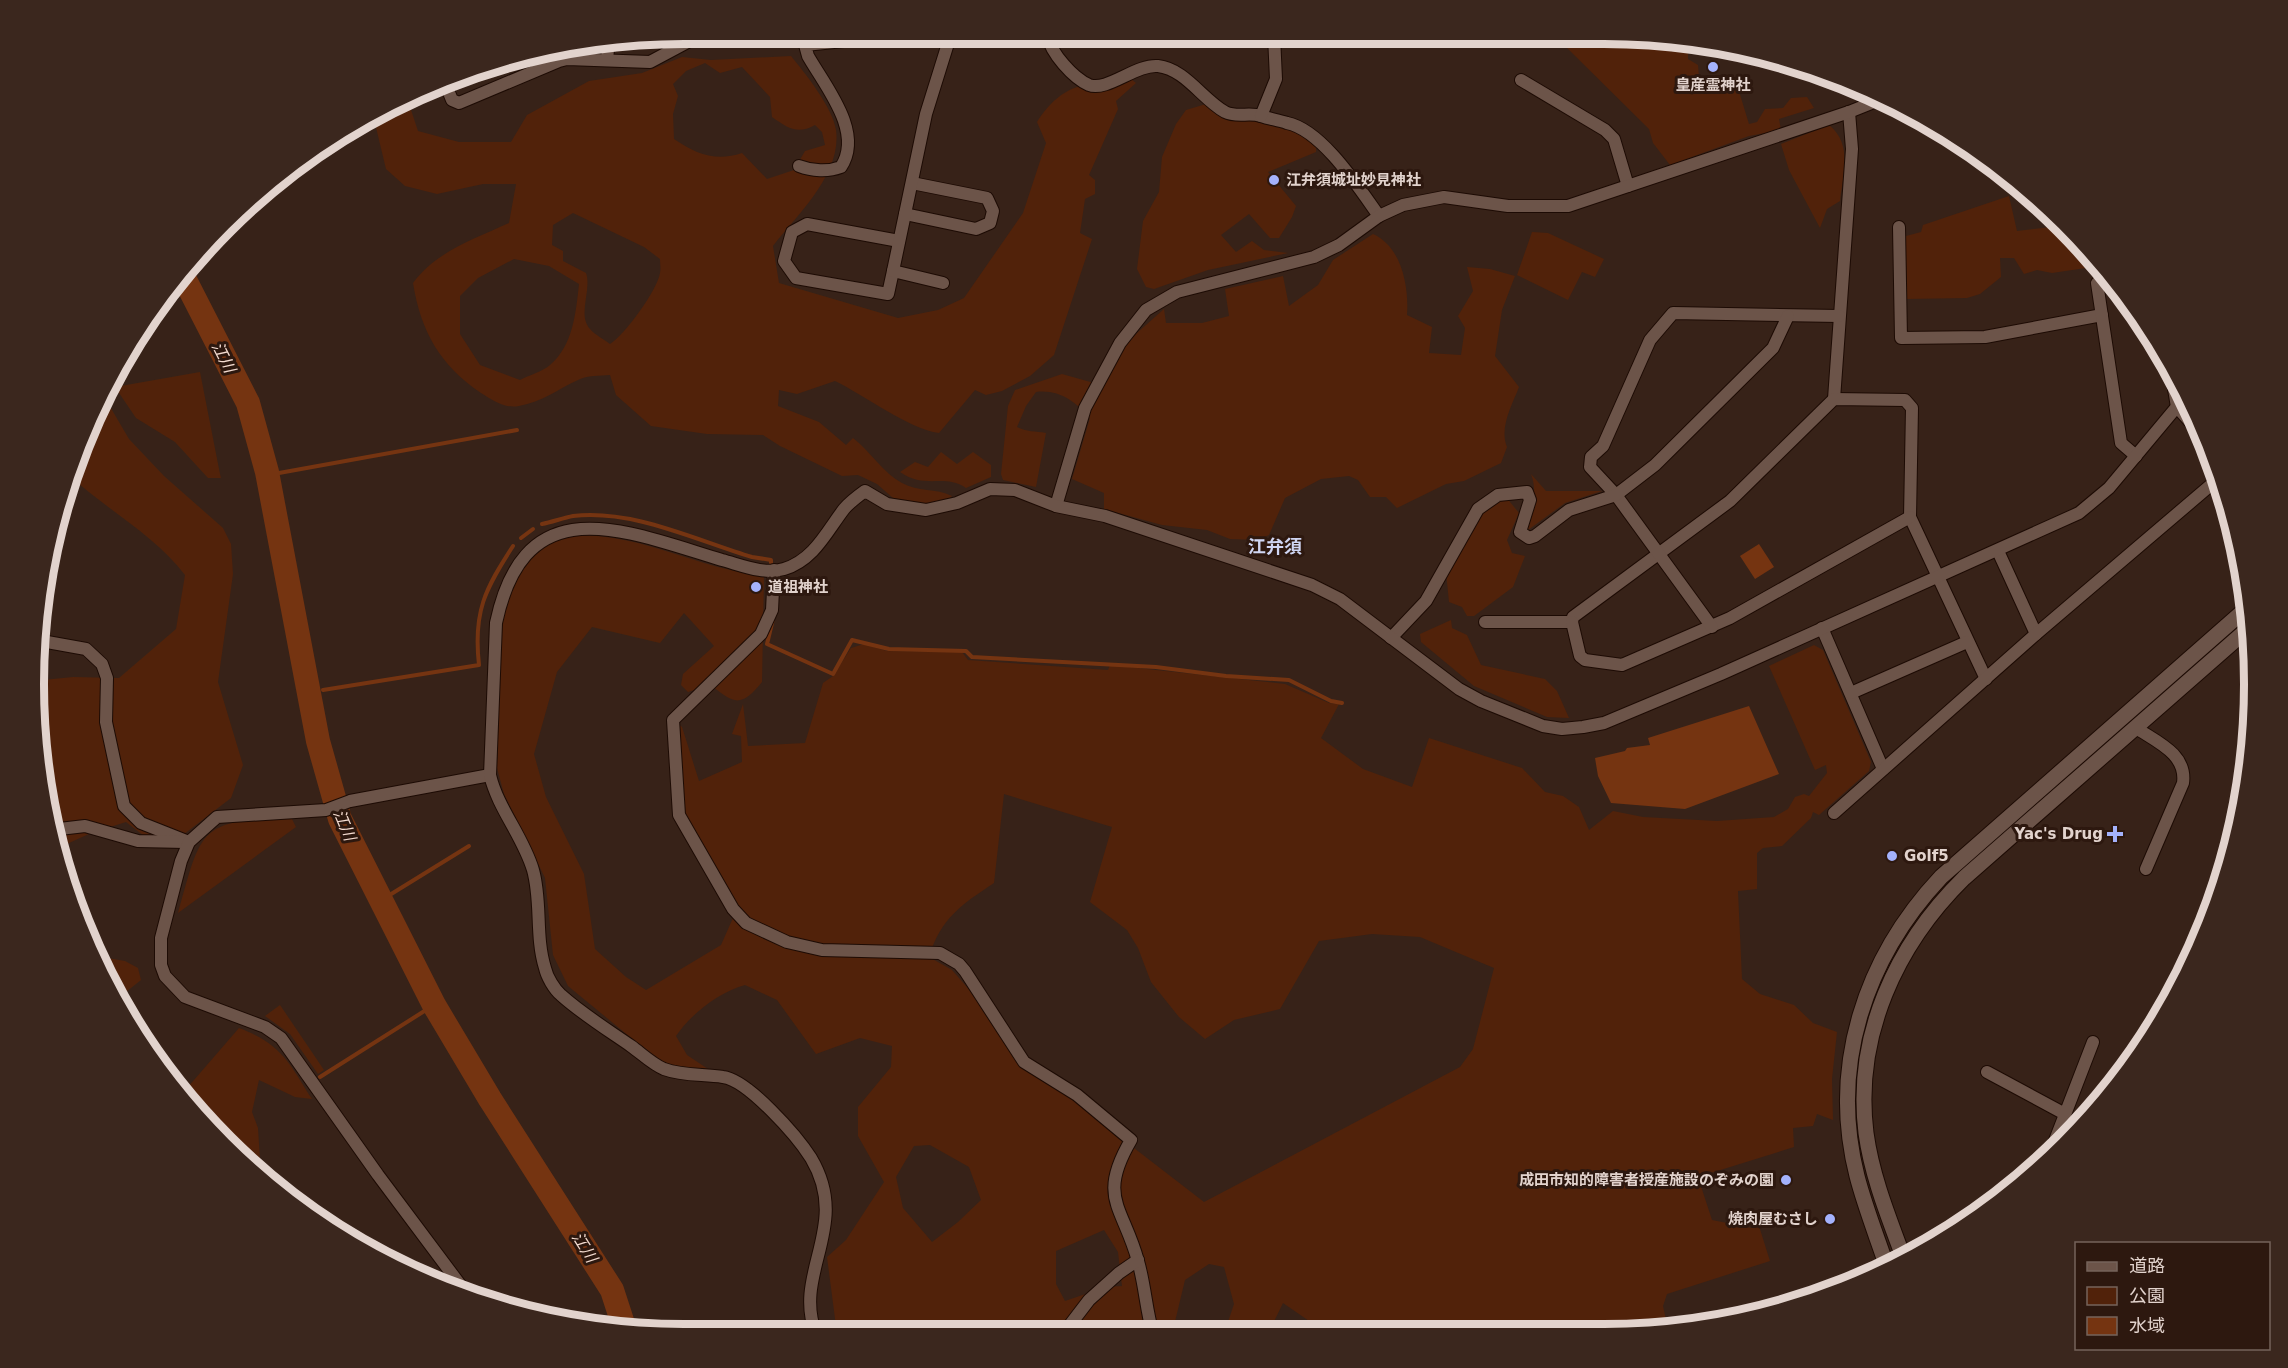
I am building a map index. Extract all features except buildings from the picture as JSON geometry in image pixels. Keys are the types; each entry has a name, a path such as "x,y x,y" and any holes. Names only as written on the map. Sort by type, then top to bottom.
{"street":[{"path":"447,89 452,100 459,104 559,61 650,62 663,58 685,44"},
{"path":"799,166 807,170 833,170 841,167 849,152 846,126 808,56 805,45 816,44"},
{"path":"899,241 807,224 792,232 784,261 796,278 888,294 926,114 948,44"},
{"path":"1050,44 1070,70 1087,84 1099,86 1140,68 1160,66 1176,72 1226,113 1261,116 1268,120 1297,126 1319,143 1350,176 1379,216"},
{"path":"1261,116 1276,79 1274,44"},
{"path":"607,60 608,48"},
{"path":"1521,80 1605,130 1614,139 1628,186"},
{"path":"1056,506 1085,408 1120,343 1146,310 1177,292 1314,257 1339,245 1379,216 1403,205 1444,197 1508,206 1568,206 1872,103"},
{"path":"1849,112 1852,149 1834,399 1730,501 1573,617 1572,622 1580,656 1585,660 1622,665 1712,627 1910,517"},
{"path":"905,214 976,229 990,223 993,211 987,198 912,183"},
{"path":"1899,227 1901,338 1985,337 2102,315"},
{"path":"893,271 943,283"},
{"path":"2102,282 2097,283 2121,443 2136,456"},
{"path":"1712,627 1617,495 1590,467 1591,457 1603,446 1650,340 1673,313 1839,316"},
{"path":"1391,638 1426,601 1478,509 1498,495 1522,491 1530,496 1520,532 1529,538 1535,536 1569,510 1617,495 1655,465 1773,348 1788,316"},
{"path":"1834,399 1905,400 1912,408 1910,517 1986,679"},
{"path":"814,1324 810,1304 810,1286 826,1221 823,1185 813,1161 753,1091 724,1077 682,1073 662,1068 560,994 545,969 538,935 537,891 532,867 494,793 490,775 496,623 500,602 511,577 536,546 569,529 611,530 755,569 783,570 809,556 846,506 865,491 887,504 912,509 941,508 990,489 1016,489 1056,506 1105,516 1312,585 1340,599 1459,689 1523,720 1563,729 1604,723 1998,551 2079,513 2100,497 2179,404"},
{"path":"1834,813 2036,634 2212,483"},
{"path":"1998,551 2036,634"},
{"path":"774,570 772,610 761,634 673,720 679,815 733,909 746,923 759,931 788,942 822,950 940,953 959,964 1024,1062 1077,1095 1131,1140 1117,1170 1114,1197 1138,1260 1151,1324"},
{"path":"1884,1259 1857,1176 1848,1106 1848,1078 1857,1020 1874,974 1886,951 1911,911 1941,877 2240,614"},
{"path":"1485,622 1572,622"},
{"path":"1822,628 1883,769"},
{"path":"1901,1251 1873,1166 1866,1133 1864,1090 1875,1020 1897,966 1925,921 1958,885 2242,634"},
{"path":"45,641 86,648 102,664 107,678 106,722 124,806 141,824 189,842"},
{"path":"1851,693 1967,642"},
{"path":"2136,728 2176,755 2183,771 2183,783 2146,869"},
{"path":"459,1284 378,1175 282,1038 265,1028 185,998 165,976 161,965 161,938 181,861 189,842 217,817 335,807 490,775"},
{"path":"60,829 86,826 138,841 189,842"},
{"path":"2055,1138 2093,1042"},
{"path":"1987,1072 2065,1114"},
{"path":"1071,1324 1089,1300 1119,1273 1138,1260"}],"green space":[{"path":"1563,44 1646,45 1688,49 1688,59 1698,65 1699,77 1705,92 1738,88 1749,124 1757,122 1765,109 1783,108 1791,98 1807,97 1814,108 1779,119 1781,130 1749,136 1670,165 1653,143 1649,129"},
{"path":"791,56 818,91 830,112 836,130 836,146 832,162 816,193 773,246 779,283 898,318 938,310 964,298 1023,213 1046,143 1037,122 1057,99 1077,87 1089,84 1131,79 1136,83 1116,101 1118,109 1089,175 1095,180 1095,194 1085,199 1080,233 1092,239 1054,355 1030,376 1002,391 986,395 975,390 939,433 914,425 835,381 797,394 779,390 778,406 819,422 846,445 853,438 889,474 902,483 914,488 952,496 950,498 931,504 911,503 893,498 877,484 858,475 842,476 780,446 763,435 707,434 651,426 616,395 610,375 582,378 527,404 514,407 504,405 481,393 454,371 435,346 421,317 413,283 433,262 445,254 509,223 516,184 483,184 437,194 405,186 386,169 375,123 410,106 418,131 459,142 511,142 527,115 589,81 642,73 682,57 711,60","holes":["705,63 720,73 742,67 770,97 772,117 798,130 815,125 822,132 825,145 805,151 794,170 767,179 742,153 724,157 707,155 690,149 674,139 673,114 678,96 673,84 686,71","573,213 644,247 660,259 660,273 653,290 631,322 610,344 592,331 586,323 586,273 563,261 563,251 552,245 553,225","514,259 549,266 579,284 575,317 564,348 550,365 520,380 480,365 460,334 460,296 478,278"]},
{"path":"1206,104 1303,133 1316,146 1316,152 1268,172 1296,206 1279,238 1270,238 1249,214 1221,235 1236,252 1252,241 1264,250 1288,253 1208,270 1154,289 1146,287 1137,269 1143,221 1159,192 1162,157 1176,124 1186,110"},
{"path":"1829,125 1841,141 1845,160 1840,201 1827,209 1820,228 1789,170 1781,144"},
{"path":"2009,196 2017,231 2050,227 2057,231 2082,258 2086,268 2052,273 2037,270 2024,274 2014,258 2000,258 2001,277 1980,294 1967,298 1905,299 1906,236 1921,232 1923,225"},
{"path":"1532,232 1548,233 1604,259 1595,277 1582,272 1568,300 1517,275"},
{"path":"1373,234 1391,248 1402,269 1407,292 1407,315 1432,327 1429,353 1461,355 1465,328 1458,316 1473,291 1467,267 1490,269 1515,276 1502,310 1495,356 1519,387 1505,424 1507,447 1501,463 1464,481 1446,484 1397,508 1386,497 1370,497 1358,480 1349,476 1321,479 1285,498 1269,535 1258,540 1230,539 1207,530 1162,525 1104,509 1104,493 1072,479 1090,418 1079,407 1060,395 1036,392 1026,406 1017,427 1027,431 1046,433 1036,487 1003,480 1001,474 1008,406 1015,390 1062,374 1094,383 1137,333 1164,309 1166,323 1202,323 1229,316 1225,289 1283,276 1289,306 1318,285 1333,260"},
{"path":"200,372 221,478 208,478 175,442 136,418 116,389 117,387"},
{"path":"109,404 129,439 164,476 223,528 231,544 233,574 218,682 243,765 231,798 175,841 152,842 126,822 91,833 64,845 49,768 44,680 73,677 119,678 176,629 185,575 145,535 76,481 77,478"},
{"path":"941,452 957,464 973,452 991,465 991,477 966,488 950,482 918,480 900,472 915,462 928,467"},
{"path":"1531,474 1546,491 1602,491 1565,503 1528,530 1534,490"},
{"path":"1506,497 1519,513 1507,540 1512,553 1525,556 1513,587 1474,616 1467,616 1462,607 1449,602 1446,572 1483,511"},
{"path":"577,535 602,536 650,546 717,567 764,576 762,682 743,699 732,699 711,685 688,692 681,685 683,674 714,646 684,613 660,643 592,627 557,672 534,754 546,797 584,874 595,949 626,977 646,990 721,945 733,918 707,855 685,820 676,722 682,727 699,781 742,762 741,736 732,734 743,704 748,746 805,743 823,683 833,676 851,648 864,644 887,651 962,652 968,660 1108,670 1110,665 1285,684 1329,703 1339,704 1321,738 1363,769 1412,787 1429,738 1522,768 1545,792 1563,796 1579,807 1589,830 1613,811 1643,817 1717,821 1774,817 1788,809 1795,797 1804,794 1809,796 1827,773 1826,765 1815,770 1769,666 1814,645 1823,650 1871,762 1869,771 1819,815 1813,812 1811,818 1782,846 1763,848 1757,853 1757,889 1738,891 1742,979 1760,994 1794,1005 1813,1023 1837,1032 1832,1079 1833,1120 1817,1114 1813,1126 1793,1128 1794,1147 1698,1177 1712,1220 1752,1228 1759,1226 1770,1261 1667,1294 1663,1306 1666,1321 1646,1323 1313,1324 1283,1303 1273,1324 1227,1324 1234,1304 1224,1267 1209,1264 1185,1280 1174,1324 836,1324 827,1257 846,1240 884,1182 858,1136 858,1107 891,1067 892,1046 860,1038 816,1054 777,1000 745,985 725,993 706,1005 676,1036 687,1055 708,1069 664,1065 568,986 553,955 545,878 504,794 497,768 501,629 506,604 514,583 528,561 539,550 559,539","holes":["1004,794 1112,827 1090,902 1127,930 1138,948 1151,982 1179,1017 1205,1039 1234,1020 1280,1009 1319,941 1372,934 1420,937 1494,968 1473,1049 1460,1067 1204,1202 1121,1138 1074,1097 1017,1061 986,1009 952,970 929,957 946,922 962,906 994,883","930,1145 969,1167 981,1200 932,1242 903,1208 896,1177 914,1146","1104,1230 1118,1252 1122,1286 1106,1287 1065,1301 1056,1284 1056,1251"]},
{"path":"1451,620 1452,628 1467,635 1481,665 1545,679 1557,691 1569,718 1547,717 1474,686 1421,642 1420,634"},
{"path":"291,817 296,827 178,913 193,863 200,846 209,835 221,827 237,822"},
{"path":"106,958 125,961 138,968 141,980 124,994"},
{"path":"280,1005 324,1070 318,1074 290,1034 265,1016"},
{"path":"239,1028 254,1034 275,1048 290,1065 312,1099 295,1097 259,1080 252,1112 258,1128 260,1164 231,1137 187,1088"}],"water":[{"path":"1759,544 1774,567 1755,579 1740,556"},
{"path":"1749,706 1779,774 1685,809 1611,803 1598,776 1595,758 1625,751 1627,748 1650,745 1648,738"}],"waterway":[{"name":"江川","path":"186,282 248,403 267,472 318,741 340,819 434,1005 490,1099 612,1290 622,1321"},
{"path":"279,473 517,430"},
{"path":"542,524 573,516 618,517 641,521 752,557 771,560 771,563"},
{"path":"521,538 533,529"},
{"path":"323,690 479,665 478,630 483,602 495,575 513,546"},
{"path":"773,619 767,644 833,674 852,640 889,649 966,651 972,657 1156,667 1226,676 1289,680 1331,701 1342,703"},
{"path":"388,896 469,846"},
{"path":"320,1077 426,1010"}],"place":[{"name":"皇産霊神社","path":"1713,67"},
{"name":"江弁須城址妙見神社","path":"1274,180"},
{"name":"道祖神社","path":"756,587"},
{"name":"Yac's Drug","path":"2115,834"},
{"name":"Golf5","path":"1892,856"},
{"name":"成田市知的障害者授産施設のぞみの園","path":"1786,1180"},
{"name":"焼肉屋むさし","path":"1830,1219"}],"district":[{"name":"江弁須","path":"1275,547"}]}
